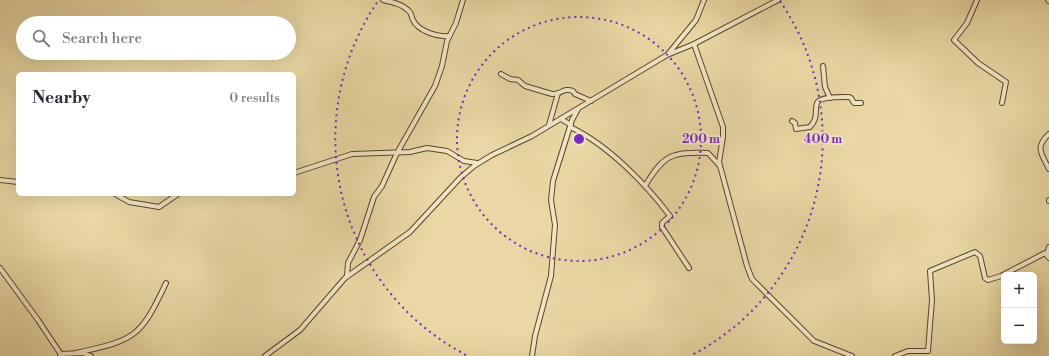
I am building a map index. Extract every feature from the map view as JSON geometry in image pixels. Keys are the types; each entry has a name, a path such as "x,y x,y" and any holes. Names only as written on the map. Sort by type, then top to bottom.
{"street":[{"path":"383,0 403,7 409,12 417,26 437,36 448,36"},
{"path":"347,276 348,263 358,246 372,203 387,177 397,153 435,86 442,66 448,36 456,23 463,0"},
{"path":"667,55 696,20 704,0"},
{"path":"265,356 300,330 347,276 410,232 460,178 478,163 561,119 667,55 694,44 778,0"},
{"path":"977,0 967,23 954,40 978,63 1006,82 1002,103"},
{"path":"694,44 722,127 723,137 720,162 747,266 752,279 786,311 814,341 852,356"},
{"path":"823,66 825,87 830,98"},
{"path":"501,74 510,79 518,80 525,86 552,94 567,89 591,101"},
{"path":"549,125 558,93"},
{"path":"792,121 795,123 796,129 810,127 816,115 817,103 819,100 849,97 854,103 862,103"},
{"path":"532,356 535,336 551,276 555,225 551,194 553,181 578,109"},
{"path":"561,119 608,152 645,186 670,216 661,225 689,268"},
{"path":"1049,134 1042,140 1040,152 1049,169"},
{"path":"296,172 352,154 397,153 422,148 447,151 472,164 478,163"},
{"path":"645,186 663,160 668,157 689,153 716,156 720,152"},
{"path":"710,155 721,167"},
{"path":"0,180 16,182"},
{"path":"119,196 130,202 159,208 175,196"},
{"path":"895,356 908,351 928,350 932,300 930,271 975,252 980,256 985,278 988,280 1048,256 1049,247"},
{"path":"0,268 38,320 61,355 114,344 131,337 151,315 166,283"},
{"path":"76,353 91,356"}]}
